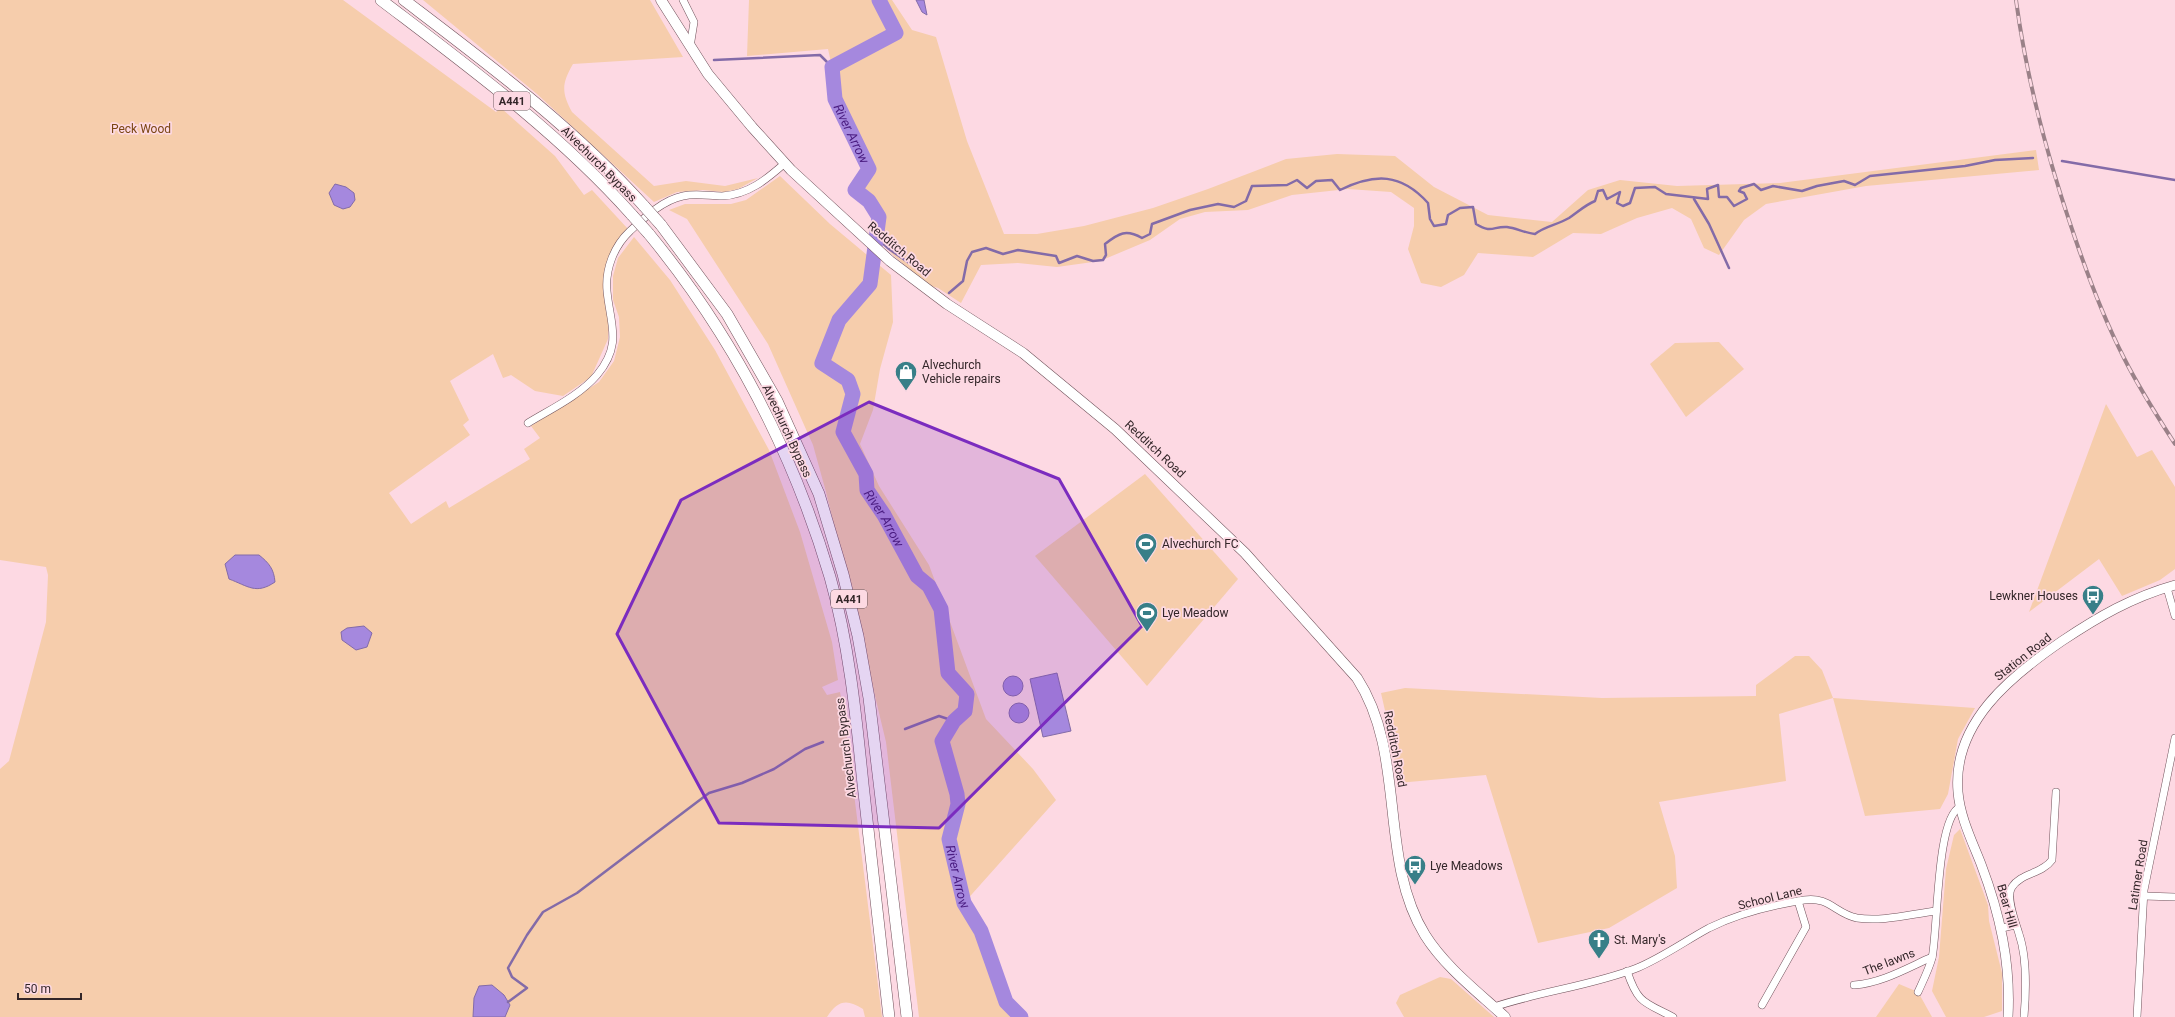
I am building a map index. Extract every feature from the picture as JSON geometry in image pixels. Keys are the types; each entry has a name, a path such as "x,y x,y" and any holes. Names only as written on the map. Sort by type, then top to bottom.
{"highway":[{"name":"Alvechurch Bypass","path":"381,0 541,125 605,185 649,234 715,323 763,405 802,495 830,578 854,699 889,1017"},
{"name":"Alvechurch Bypass","path":"404,0 541,107 618,178 661,225 727,314 777,401 821,501 843,574 858,636 869,698 907,1017"}],"main road":[{"name":"Redditch Road","path":"661,0 708,74 731,103 785,163 890,261 947,304 1023,352 1115,429 1245,553 1357,678 1369,697 1379,725 1387,763 1402,872 1416,917 1425,935 1442,957 1505,1017"}],"street":[{"path":"683,0 694,22 690,47"},
{"path":"528,423 588,385 604,365 614,334 607,292 607,278 613,256 629,232 668,202 689,195 724,196 740,193 765,180 785,163"},
{"path":"2171,586 2175,616"},
{"name":"Station Road","path":"1960,807 1958,771 1961,754 1976,723 1998,691 2033,661 2105,613 2135,598 2171,586"},
{"name":"Latimer Road","path":"2137,1017 2144,896 2175,738"},
{"path":"2024,1017 2023,959 2010,894 2013,886 2019,881 2043,869 2052,860 2056,792"},
{"path":"1918,992 1932,957 1936,910 1948,825 1953,812 1960,807"},
{"name":"Bear Hill","path":"1960,807 2002,928 2008,970 2008,1017"},
{"path":"2144,896 2175,898"},
{"name":"School Lane","path":"1494,1007 1529,995 1579,985 1627,971 1672,950 1716,925 1745,915 1798,902 1820,900 1847,915 1862,919 1936,910"},
{"path":"1762,1005 1806,927 1798,902"},
{"path":"2002,928 2015,925"},
{"name":"The lawns","path":"1854,984 1865,984 1883,979 1932,957"},
{"path":"1627,971 1634,989 1642,1001 1673,1017"}],"highlighted area":[{"path":"869,402 1059,479 1142,626 939,828 719,823 617,634 681,500"}],"green space":[{"name":"Peck Wood","path":"0,0 343,0 496,112 501,108 555,156 584,195 592,190 628,229 607,261 603,290 609,316 608,339 591,377 563,396 535,391 511,375 503,378 493,354 450,381 469,420 463,425 470,435 389,493 411,524 446,501 449,508 530,459 524,449 540,438 531,426 599,382 614,361 620,337 619,317 613,300 613,276 618,258 634,237 670,280 715,350 769,450 800,532 832,642 838,680 822,687 827,695 840,692 844,714 882,1017 865,1017 863,1009 852,1004 843,1003 835,1007 827,1017 505,1017 510,1005 504,995 474,998 473,1017 0,1017 0,769 9,761 46,622 48,575 46,567 0,560"},
{"path":"423,0 650,0 683,57 573,64 564,88 568,105 572,112 654,186 686,181 725,186 758,178 738,189 724,192 703,190 677,192 654,202 537,94"},
{"path":"749,0 892,0 912,30 936,37 967,141 1004,234 1037,234 1084,226 1153,208 1286,159 1337,154 1395,156 1434,187 1488,215 1552,222 1588,190 1620,180 1677,186 1780,183 2036,150 2039,170 1866,186 1766,204 1744,220 1719,255 1704,248 1691,219 1672,208 1637,218 1601,234 1573,233 1533,257 1478,253 1464,275 1441,287 1421,283 1408,249 1414,226 1414,208 1391,192 1348,189 1292,195 1248,210 1205,212 1180,219 1150,240 1100,261 1057,267 1018,263 981,265 961,303 938,288 928,285 894,256 877,238 878,221 875,210 868,201 855,190 869,169 835,99 832,67 828,49 747,56"},
{"path":"780,176 830,224 891,275 893,322 880,369 873,410 860,444 879,486 929,565 986,719 1033,769 1056,800 964,903 981,931 1006,1002 1021,1017 919,1017 886,742 826,492 813,445 768,344 687,219 669,210 685,204 731,204 746,200"},
{"path":"1719,342 1744,369 1686,417 1650,364 1675,343"},
{"path":"2106,404 2137,457 2152,450 2175,487 2175,569 2160,580 2122,596 2099,559 2029,612"},
{"name":"Lye Meadow","path":"1145,474 1238,579 1147,686 1035,556"},
{"path":"1795,656 1809,656 1822,670 1833,698 1779,714 1786,781 1659,802 1675,856 1677,888 1609,928 1538,943 1486,775 1398,783 1391,737 1381,693 1405,688 1602,698 1756,696 1756,685"},
{"path":"1833,698 1975,708 1958,739 1948,794 1940,809 1865,816"},
{"path":"1960,829 1988,905 1989,921 2002,973 2002,1011 1984,1017 1946,1017 1932,991 1939,957 1946,869 1954,835"},
{"path":"1440,977 1451,979 1494,1017 1404,1017 1396,1003 1400,995"},
{"path":"1899,984 1918,992 1932,1017 1876,1017"}],"shaded area":[{"path":"916,0 924,0 927,15 922,12"},
{"path":"335,184 346,187 354,193 355,200 350,207 343,209 334,205 329,193"},
{"path":"235,555 259,555 270,567 275,582 257,589 229,579 225,564"},
{"path":"364,626 372,633 367,647 356,650 342,640 341,632 347,628"},
{"path":"1057,673 1071,731 1043,737 1030,679"},
{"path":"1013,676 1020,679 1023,686 1020,693 1013,696 1006,693 1003,686 1006,679"},
{"path":"1019,703 1026,706 1029,713 1026,720 1019,723 1012,720 1009,713 1012,706"},
{"path":"492,985 504,995 510,1005 505,1017 473,1017 474,998 479,986"}],"waterway":[{"name":"River Arrow","path":"879,0 896,33 832,67 835,99 869,169 855,190 869,201 879,217 870,284 839,320 822,363 848,380 853,394 843,432 866,474 867,490 884,515 917,576 929,586 941,609 948,673 967,694 965,711 954,721 942,741 957,794 958,804 949,839 964,903 981,931 1006,1002 1021,1017"},
{"path":"714,60 820,55 832,67"},
{"path":"949,293 963,281 967,261 972,252 986,248 1003,254 1018,250 1056,256 1059,263 1077,256 1093,261 1103,260 1106,255 1105,244 1114,237 1127,233 1142,238 1150,234 1152,224 1190,210 1218,204 1234,207 1246,201 1252,186 1287,185 1297,180 1307,188 1316,181 1332,180 1340,190 1353,184 1376,179 1398,181 1418,193 1428,203 1430,219 1434,226 1446,224 1448,215 1460,208 1473,207 1476,224 1481,227 1486,229 1507,227 1535,234 1569,218 1595,201 1598,191 1603,190 1607,199 1620,192 1617,203 1623,206 1630,203 1635,188 1655,187 1666,194 1708,199 1707,189 1718,185 1719,197 1727,197 1734,206 1747,199 1744,193 1739,191 1741,188 1754,184 1761,190 1773,186 1802,191 1817,186 1844,181 1855,185 1870,176 1965,166 1995,160 2033,158"},
{"path":"2062,161 2175,180"},
{"path":"1694,199 1709,224 1729,268"},
{"path":"877,238 889,249 912,265"},
{"path":"905,729 939,716 954,721"},
{"path":"508,1002 527,988 512,977 508,968 527,935 543,912 577,893 709,793 742,783 774,769 805,749 823,742"}],"railway":[{"path":"2016,0 2032,91 2047,150 2065,209 2086,269 2103,314 2124,358 2142,391 2175,444"}],"place":[{"name":"Alvechurch Vehicle repairs","path":"906,392"},
{"name":"Alvechurch FC","path":"1146,564"},
{"name":"Lewkner Houses","path":"2093,616"},
{"name":"Lye Meadow","path":"1147,632"},
{"name":"Lye Meadows","path":"1415,886"},
{"name":"St. Mary's","path":"1599,960"}]}
